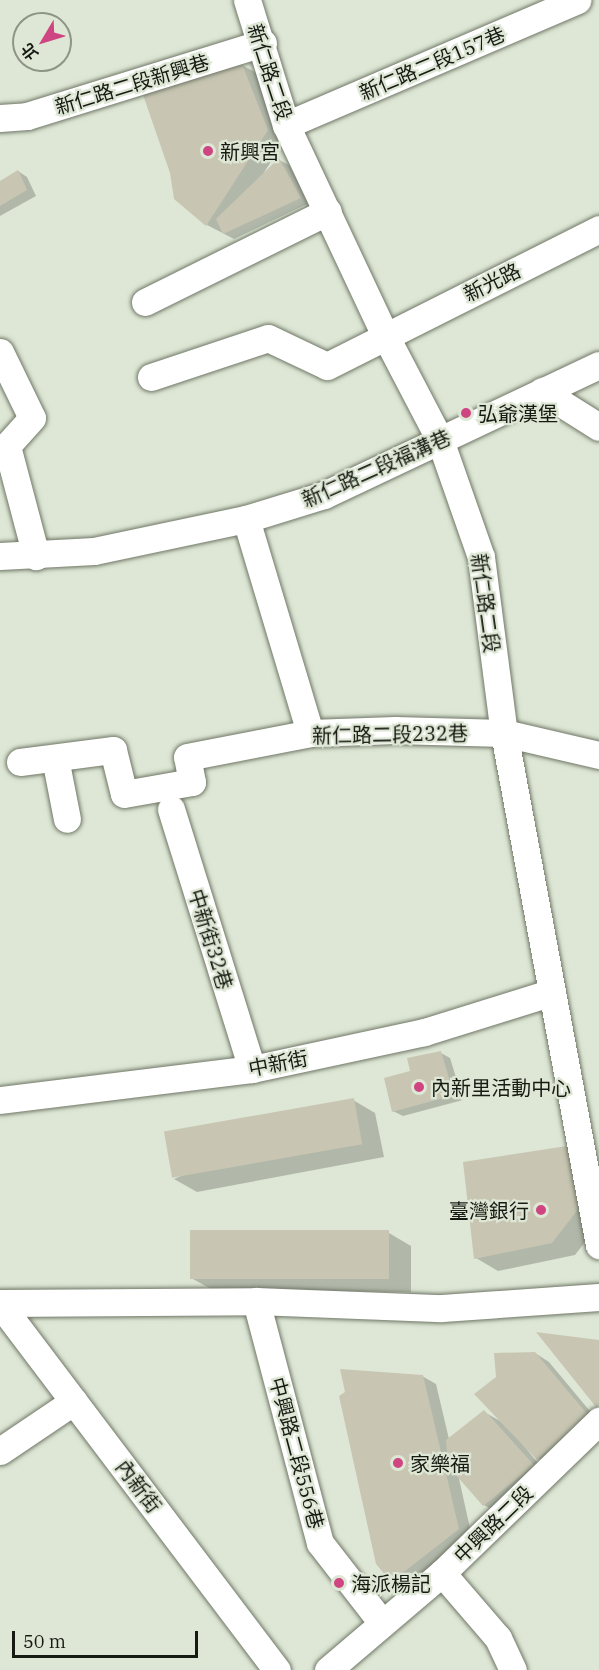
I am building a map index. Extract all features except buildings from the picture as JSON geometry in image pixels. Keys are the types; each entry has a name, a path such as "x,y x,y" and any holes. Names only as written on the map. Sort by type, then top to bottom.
{"street":[{"name":"新仁路二段","path":"247,0 286,125 385,335 440,440 481,557 504,733 549,993 599,1245"},
{"name":"新仁路二段157巷","path":"286,125 578,0"},
{"name":"新仁路二段新興巷","path":"0,118 27,116 262,43"},
{"path":"145,302 328,211"},
{"name":"新光路","path":"151,377 268,338 327,366 599,229"},
{"path":"0,352 32,418 7,446 36,556"},
{"name":"新仁路二段福溝巷","path":"0,556 36,556 94,551 246,519 324,495 599,365"},
{"path":"542,391 599,427"},
{"path":"246,519 310,734"},
{"name":"新仁路二段232巷","path":"20,762 113,750 124,794 192,782 187,757 310,734 395,730 504,733 599,756"},
{"path":"55,758 67,819"},
{"name":"中新街32巷","path":"171,809 252,1069"},
{"name":"中新街","path":"0,1100 252,1069 424,1032 549,993"},
{"path":"0,1303 256,1301 442,1308 599,1297"},
{"name":"中興路二段556巷","path":"256,1301 320,1543 382,1623"},
{"name":"內新街","path":"0,1303 277,1670"},
{"path":"0,1451 74,1401"},
{"name":"中興路二段","path":"328,1670 442,1573 599,1421"},
{"path":"442,1573 498,1638 513,1670"}],"place":[{"name":"新興宮","path":"208,151"},
{"name":"弘爺漢堡","path":"466,413"},
{"name":"內新里活動中心","path":"419,1087"},
{"name":"臺灣銀行","path":"541,1210"},
{"name":"家樂福","path":"398,1463"},
{"name":"海派楊記","path":"339,1583"}]}
